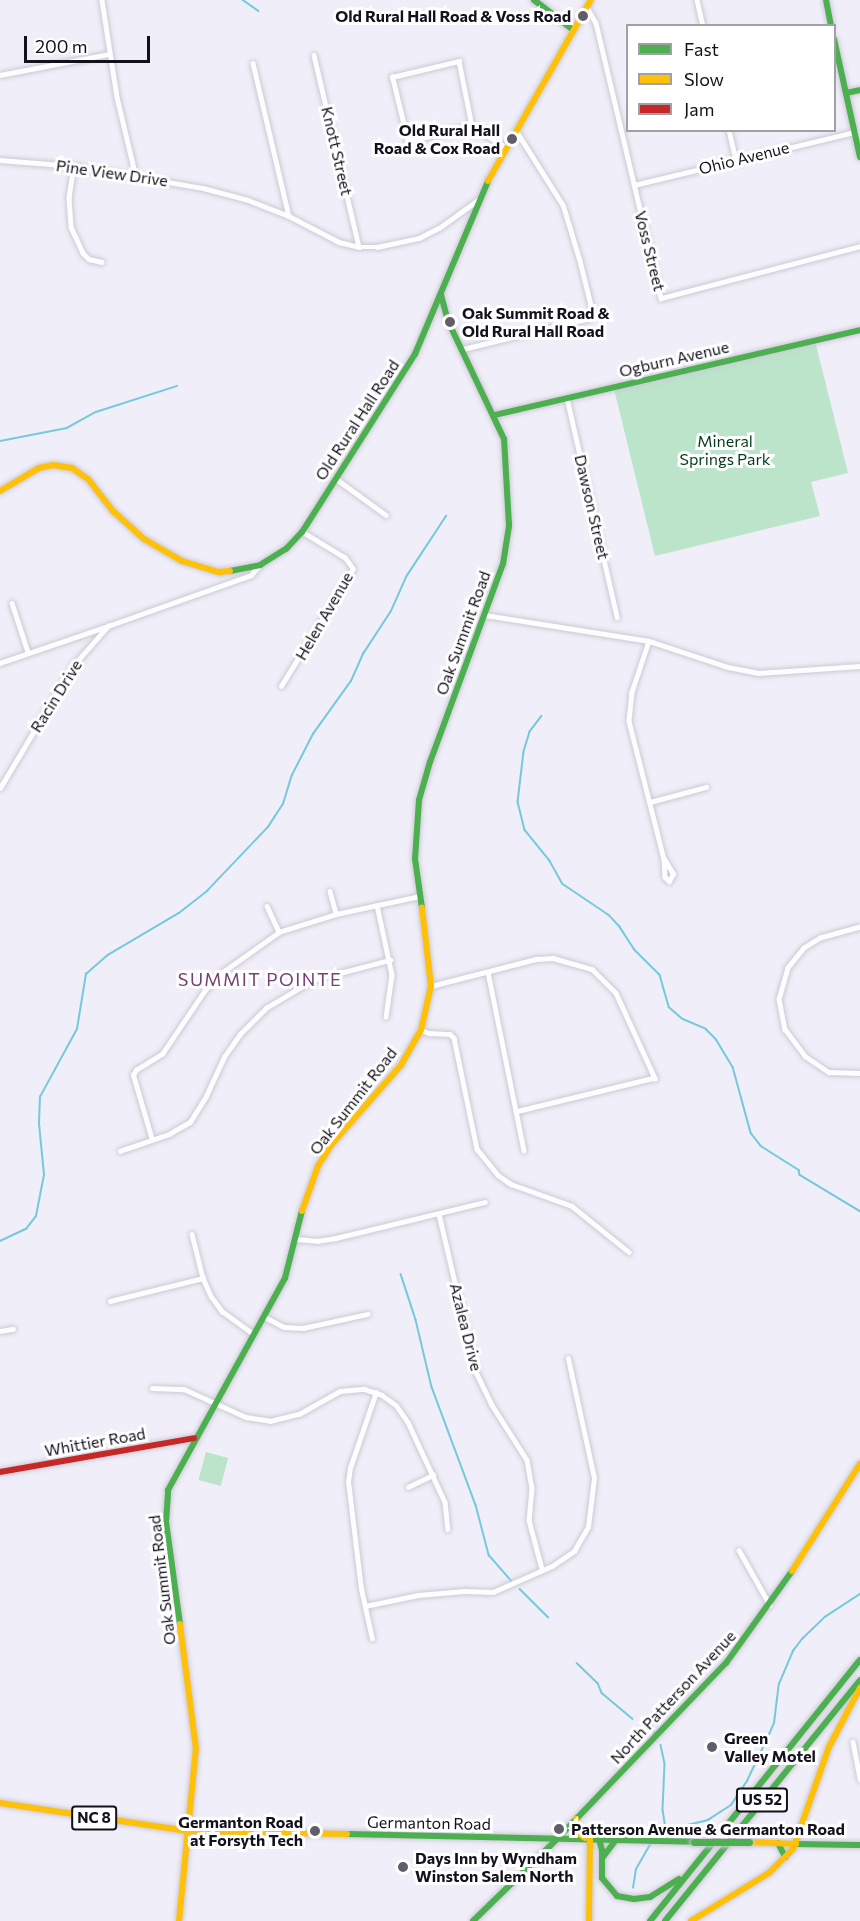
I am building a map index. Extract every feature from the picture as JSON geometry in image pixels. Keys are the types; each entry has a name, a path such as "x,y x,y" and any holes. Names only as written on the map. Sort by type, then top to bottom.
{"main road":[{"path":"534,0 572,29"},
{"path":"826,0 831,24"},
{"name":"Old Rural Hall Road","path":"0,491 39,468 53,465 72,468 88,479 113,511 144,539 182,561 219,572 242,570 260,564 286,549 302,532 415,354 478,200 505,147 589,3"},
{"path":"836,48 860,157"},
{"path":"846,93 860,90"},
{"name":"Oak Summit Road","path":"179,1921 195,1742 166,1515 171,1482 285,1278 304,1201 326,1153 401,1065 421,1030 431,986 415,859 418,800 503,564 509,525 508,462 504,439 448,321 441,294"},
{"name":"Ogburn Avenue","path":"495,416 860,330"},
{"name":"Whittier Road","path":"0,1472 195,1438"},
{"name":"North Patterson Avenue","path":"473,1921 557,1839 726,1663 770,1605 860,1464"},
{"name":"US 52","path":"650,1921 860,1660"},
{"name":"US 52","path":"665,1921 860,1680"},
{"path":"691,1921 769,1873 796,1844 829,1747 860,1688"},
{"name":"Germanton Road","path":"0,1803 188,1831 860,1845"},
{"path":"576,1819 577,1832 589,1839 589,1921"},
{"path":"599,1839 601,1870 606,1886 617,1896 634,1899 659,1893 698,1860"},
{"path":"602,1858 616,1840"},
{"path":"778,1843 785,1857"}],"street":[{"path":"102,0 109,54 136,177"},
{"path":"697,0 703,24"},
{"name":"Voss Street","path":"589,3 596,23 661,298 860,246"},
{"path":"0,75 109,54"},
{"name":"Knott Street","path":"314,55 358,247"},
{"path":"472,126 408,142 392,77 459,61 472,126 505,147"},
{"path":"253,63 289,216"},
{"path":"463,349 586,320 593,315 582,268 562,206 516,131"},
{"path":"729,132 736,160"},
{"name":"Ohio Avenue","path":"634,185 855,132"},
{"name":"Pine View Drive","path":"0,160 74,166 222,193 289,216 339,242 358,247"},
{"path":"74,166 69,197 70,227 83,253 89,259 102,262"},
{"path":"358,247 378,247 419,238 439,228 478,200"},
{"name":"Dawson Street","path":"567,398 617,617"},
{"path":"335,478 386,515"},
{"name":"Helen Avenue","path":"281,686 353,569 345,558 302,532"},
{"name":"Racin Drive","path":"0,788 72,667 108,626 251,575 260,564"},
{"path":"12,603 28,652"},
{"path":"485,615 649,642 728,667 758,673 860,666"},
{"path":"0,663 108,626"},
{"path":"649,642 632,692 629,714 632,738 664,859"},
{"path":"650,802 706,787"},
{"path":"330,891 336,914"},
{"path":"152,1140 133,1075 136,1070 162,1054 205,990 247,954 279,932 336,914 420,896"},
{"path":"377,905 390,960 392,991 386,1017"},
{"path":"267,906 279,932"},
{"path":"860,927 817,940 804,948 788,968 779,999 785,1029 805,1056 829,1072 860,1073"},
{"path":"431,986 536,959 553,958 592,969 616,993 655,1078 516,1112"},
{"path":"120,1151 169,1134 190,1122 198,1112 224,1057 240,1034 266,1008 313,980 390,960"},
{"path":"488,972 524,1150"},
{"path":"421,1030 450,1034 454,1038 477,1149 498,1175 510,1184 572,1206 629,1252"},
{"path":"296,1239 317,1241 336,1238 485,1202"},
{"name":"Azalea Drive","path":"439,1214 476,1372 492,1405 527,1460 532,1488 529,1520 542,1569"},
{"path":"192,1234 202,1278 222,1311 254,1334"},
{"path":"110,1301 202,1278"},
{"path":"264,1317 284,1327 303,1328 368,1314"},
{"path":"0,1331 13,1329"},
{"path":"365,1606 418,1595 464,1591 493,1592 565,1558 581,1542 588,1527 593,1494 593,1472 568,1359"},
{"path":"152,1388 184,1389 246,1416 270,1421 299,1414 339,1391 356,1389 376,1392 401,1411 447,1509 448,1529"},
{"path":"372,1639 365,1606 348,1482 350,1468 376,1392"},
{"path":"408,1487 433,1475"},
{"path":"739,1550 770,1605"},
{"path":"853,1742 860,1779"}],"green space":[{"name":"Mineral Springs Park","path":"815,341 848,473 811,482 820,516 655,556 614,389"},
{"path":"206,1452 228,1458 221,1486 198,1480"}],"waterway":[{"path":"243,0 259,11"},
{"path":"0,441 67,428 96,412 177,386"},
{"path":"0,1241 26,1229 36,1216 44,1175 39,1124 40,1097 77,1029 86,974 108,955 179,913 207,891 268,827 283,804 292,775 313,734 351,681 363,654 391,611 406,577 446,516"},
{"path":"542,716 530,732 524,752 518,802 525,830 550,861 563,884 609,915 635,950 660,975 669,1007 683,1019 706,1029 716,1039 733,1067 751,1133 761,1146 799,1170 800,1175 860,1211"},
{"path":"401,1274 416,1320 432,1387 476,1505 489,1555 512,1581"},
{"path":"520,1589 548,1617"},
{"path":"656,1838 667,1830 708,1820 731,1805 747,1781 774,1723 779,1684 793,1651 825,1617 860,1594"},
{"path":"577,1663 598,1683 602,1693 633,1719"},
{"path":"641,1720 652,1724 655,1734"},
{"path":"661,1745 665,1764 663,1810 666,1829"},
{"path":"633,1888 636,1869 650,1845"}],"traffic: fast":[{"path":"534,0 572,29"},
{"path":"826,0 831,24"},
{"path":"836,48 860,157"},
{"path":"846,93 860,90"},
{"path":"230,571 260,565 286,549 302,532 415,354 488,181"},
{"path":"422,908 415,859 419,800 430,762 503,564 509,525 504,439 448,321 441,294"},
{"path":"495,415 860,330"},
{"path":"180,1624 166,1522 168,1490 285,1278 302,1211"},
{"path":"473,1921 557,1839 726,1663 792,1571"},
{"path":"650,1921 860,1660"},
{"path":"665,1921 860,1680"},
{"path":"347,1834 694,1842"},
{"path":"599,1839 602,1850 602,1878 617,1896 634,1899 650,1897 679,1879"},
{"path":"603,1857 616,1840"},
{"path":"694,1842 749,1842"},
{"path":"778,1843 785,1857"},
{"path":"796,1844 860,1845"}],"traffic: slow":[{"path":"488,181 591,0"},
{"path":"0,491 39,468 53,465 72,468 88,479 113,511 144,539 182,561 219,572 230,571"},
{"path":"302,1211 318,1166 331,1145 401,1065 421,1030 431,986 422,908"},
{"path":"792,1571 860,1464"},
{"path":"179,1921 196,1749 180,1624"},
{"path":"691,1921 769,1873 793,1849 829,1747 860,1688"},
{"path":"0,1803 188,1831 347,1834"},
{"path":"576,1819 577,1832 585,1838"},
{"path":"589,1921 590,1839"},
{"path":"749,1842 796,1844"}],"traffic: jam":[{"path":"0,1472 194,1438"}],"place":[{"name":"Old Rural Hall Road & Voss Road","path":"583,16"},
{"name":"Old Rural Hall Road & Cox Road","path":"512,139"},
{"name":"Oak Summit Road & Old Rural Hall Road","path":"450,322"},
{"name":"Green Valley Motel","path":"712,1747"},
{"name":"Patterson Avenue & Germanton Road","path":"559,1829"},
{"name":"Germanton Road at Forsyth Tech","path":"315,1831"},
{"name":"Days Inn by Wyndham Winston Salem North","path":"403,1867"}],"district":[{"name":"SUMMIT POINTE","path":"260,979"}]}
